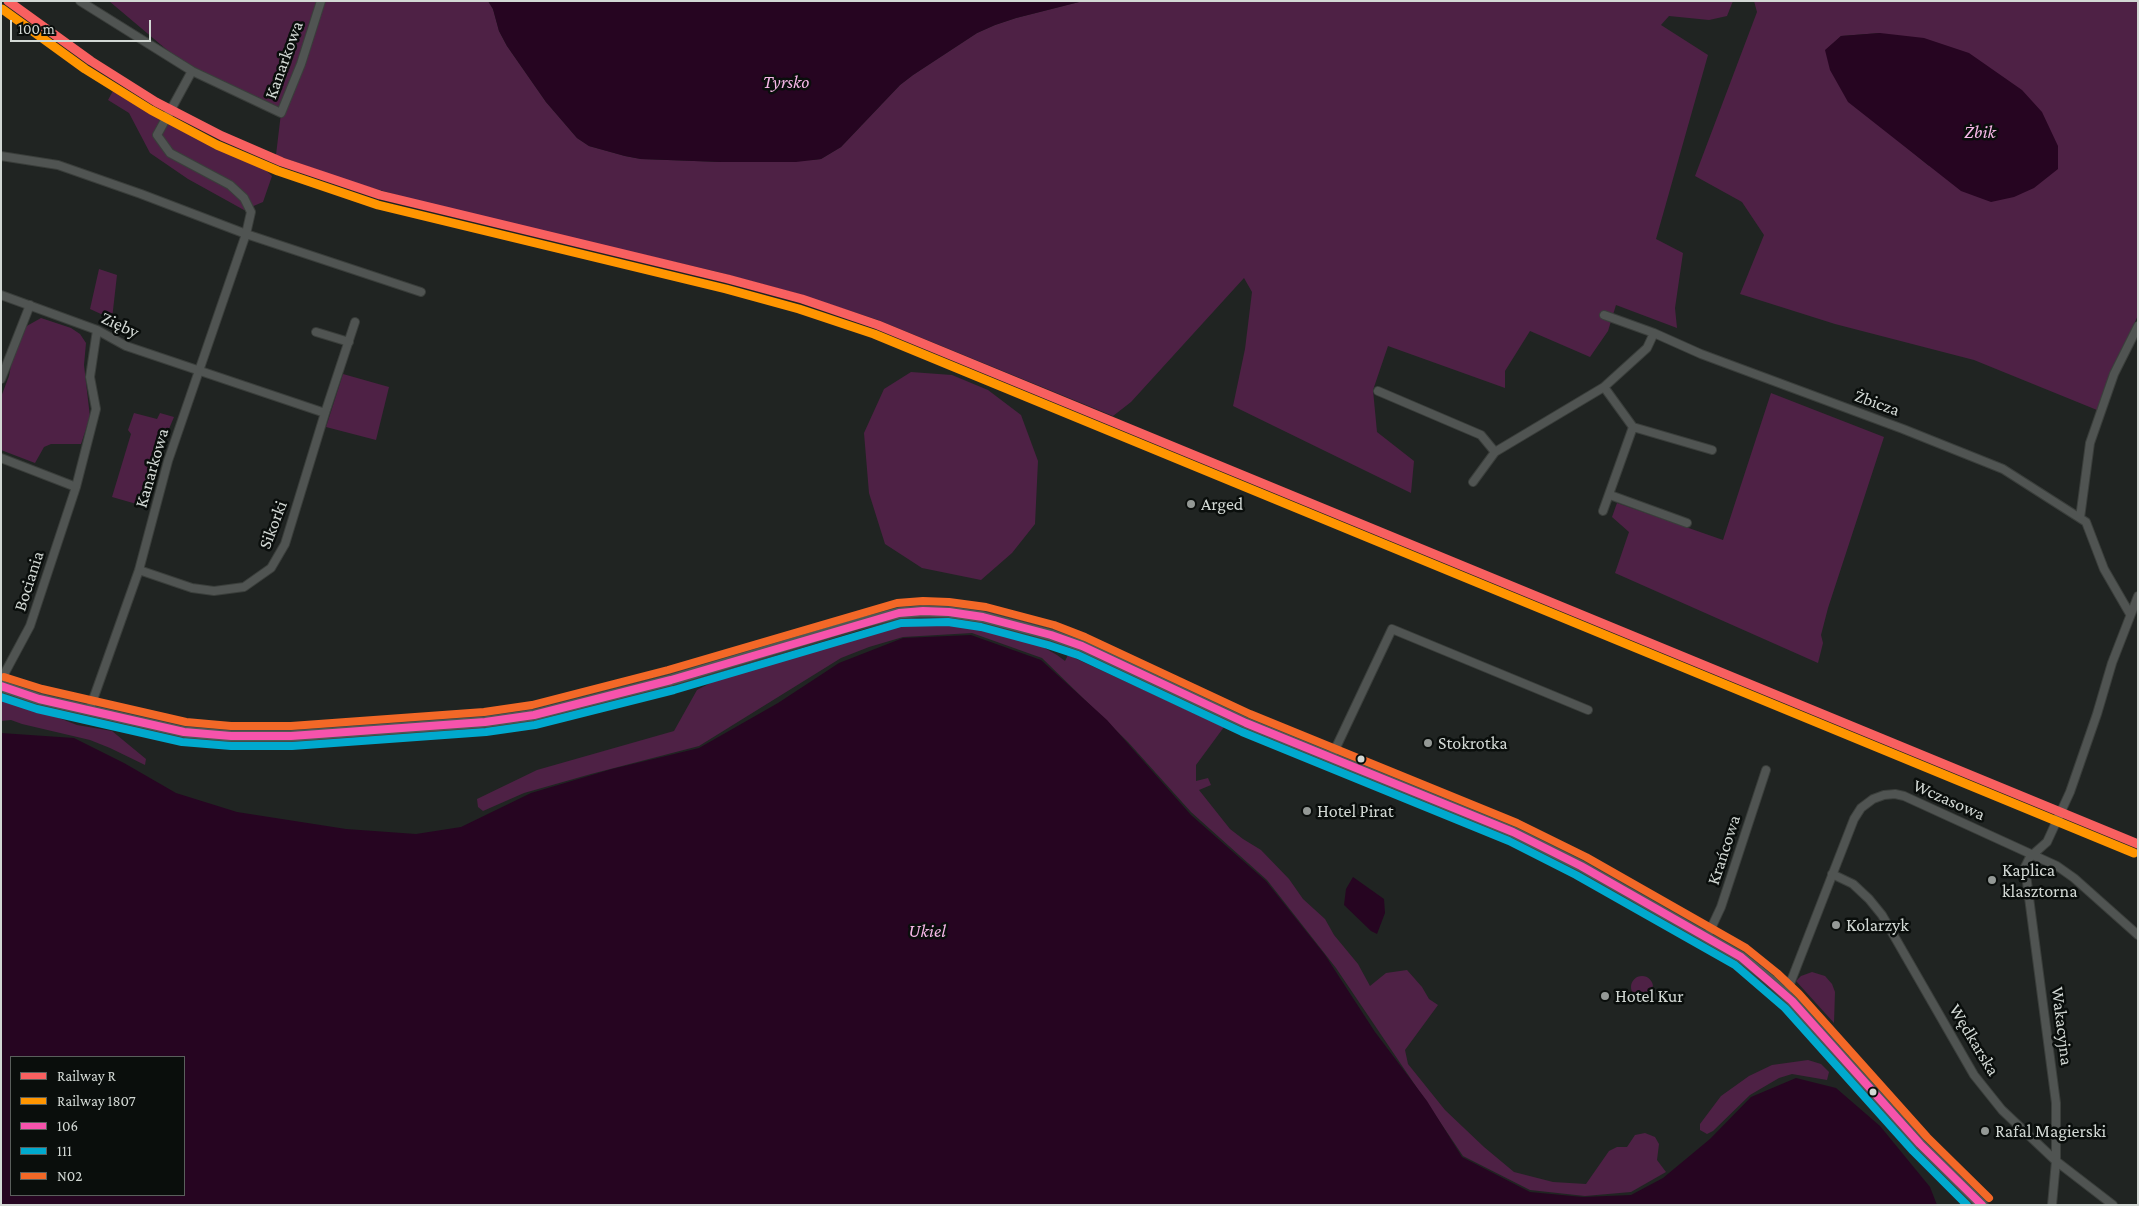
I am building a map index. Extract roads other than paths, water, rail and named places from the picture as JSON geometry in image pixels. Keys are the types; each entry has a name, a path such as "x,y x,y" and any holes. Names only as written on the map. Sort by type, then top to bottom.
{"main road":[{"path":"1,686 39,699 169,729 231,736 308,735 510,720 556,711 672,680 885,616 914,611 936,611 983,617 1066,640 1246,723 1532,840 1741,957 1786,994 1920,1144 1982,1205"}],"street":[{"path":"80,1 192,71"},
{"name":"Kanarkowa","path":"90,711 139,570 168,461 246,234 251,212 244,198 230,185 170,152 157,135 192,71 281,113 301,64 322,1"},
{"path":"1,156 58,165 246,234 422,292"},
{"name":"Zięby","path":"1,295 97,330 126,346 199,369"},
{"path":"1,379 30,305"},
{"name":"Żbicza","path":"1604,315 2003,469 2086,522 2104,569 2130,614"},
{"name":"Sikorki","path":"139,570 192,588 214,591 244,587 271,568 285,544 355,322"},
{"path":"2080,518 2090,443 2114,374 2138,326"},
{"name":"Bociania","path":"1,680 30,626 76,487 96,409 90,377 97,330"},
{"path":"316,332 349,342"},
{"path":"1473,482 1495,452 1604,387 1647,348 1654,333"},
{"path":"199,369 326,414"},
{"path":"1604,387 1633,427 1712,450"},
{"path":"1378,392 1481,435 1495,452"},
{"path":"1602,511 1610,495 1633,427"},
{"path":"1,458 76,487"},
{"path":"1610,495 1687,523"},
{"path":"2032,855 2047,842 2074,782 2130,614 2138,596"},
{"path":"1331,758 1392,629 1588,710"},
{"name":"Krańcowa","path":"1707,937 1721,907 1766,770"},
{"name":"Wczasowa","path":"1786,994 1832,874 1861,808 1873,799 1895,794 1904,796 2058,866 2138,935"},
{"name":"Wakacyjna","path":"2032,855 2027,861 2025,872 2049,1037 2056,1103 2056,1161 2052,1205"},
{"name":"Wędkarska","path":"1832,874 1854,884 1882,915 1974,1075 2002,1110 2056,1161 2113,1205"}],"water":[{"name":"Tyrsko","path":"488,1 1083,1 1016,18 977,33 900,85 841,147 821,159 796,162 721,162 641,159 589,146 577,138 546,102 507,46 499,31 493,9"},
{"name":"Żbik","path":"1880,33 1924,38 1969,53 2022,90 2042,112 2058,146 2058,169 2034,188 2014,197 1991,202 1961,191 1848,102 1830,70 1825,50 1841,36"},
{"name":"Ukiel","path":"971,635 1041,660 1107,720 1191,815 1266,881 1325,955 1375,1032 1427,1101 1462,1157 1530,1192 1583,1197 1631,1195 1663,1178 1710,1139 1751,1097 1796,1078 1836,1088 1880,1126 1930,1187 1937,1205 1,1205 1,733 74,738 124,763 176,793 237,812 346,829 416,834 461,827 531,793 612,769 699,748 778,703 839,663 903,638"},
{"path":"1353,877 1384,899 1385,913 1377,934 1371,931 1344,905 1346,889"}],"rail line":[{"name":"R","path":"8,1 91,61 156,102 222,136 282,162 380,195 728,279 802,299 878,325 2138,844"},
{"name":"1807","path":"2,9 85,69 151,110 217,145 278,171 378,205 726,289 799,309 874,334 2134,853"}],"place":[{"name":"Arged","path":"1191,504"},
{"name":"Stokrotka","path":"1428,743"},
{"name":"Hotel Pirat","path":"1307,811"},
{"name":"Kaplica klasztorna","path":"1992,880"},
{"name":"Kolarzyk","path":"1836,925"},
{"name":"Hotel Kur","path":"1605,996"},
{"name":"Rafal Magierski","path":"1985,1131"}]}
